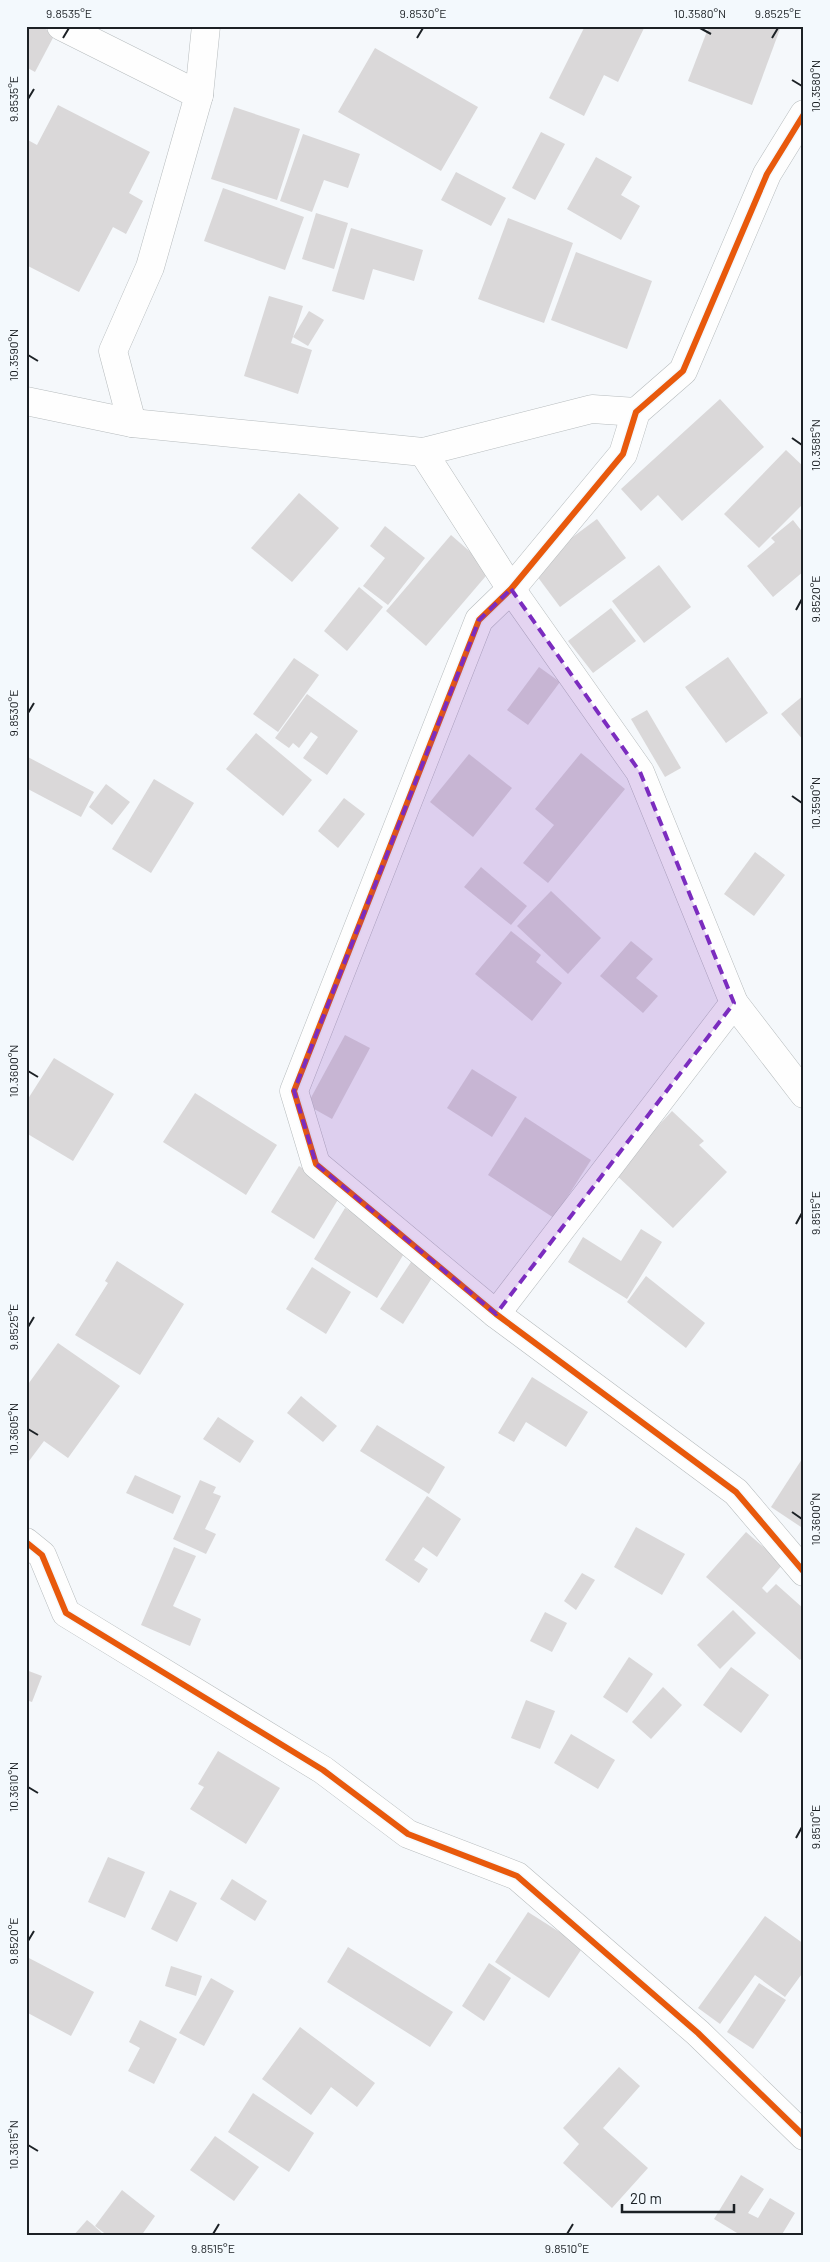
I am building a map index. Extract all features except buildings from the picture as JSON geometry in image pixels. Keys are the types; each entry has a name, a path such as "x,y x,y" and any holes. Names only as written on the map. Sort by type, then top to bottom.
{"street":[{"path":"61,26 199,96"},
{"path":"132,423 112,351 150,267 199,96 206,26"},
{"path":"804,114 766,174 683,371 636,412 624,454 511,589 478,620 294,1091 316,1164 496,1314 736,1492 804,1572"},
{"path":"26,401 132,423 423,452 592,409 636,412"},
{"path":"423,452 511,589 640,772 734,1003 804,1094"},
{"path":"496,1314 734,1003"},
{"path":"26,1542 42,1554 66,1613 323,1770 408,1834 517,1876 698,2033 804,2136"}],"highlighted area":[{"path":"511,589 640,772 734,1003 496,1314 316,1164 294,1091 479,620"}],"cycle path":[{"path":"804,114 767,174 683,371 636,412 623,454 511,589 479,620 294,1091 316,1164 496,1314 736,1492 804,1572"},
{"path":"26,1542 42,1555 66,1613 323,1770 408,1834 517,1876 698,2033 804,2136"}]}
